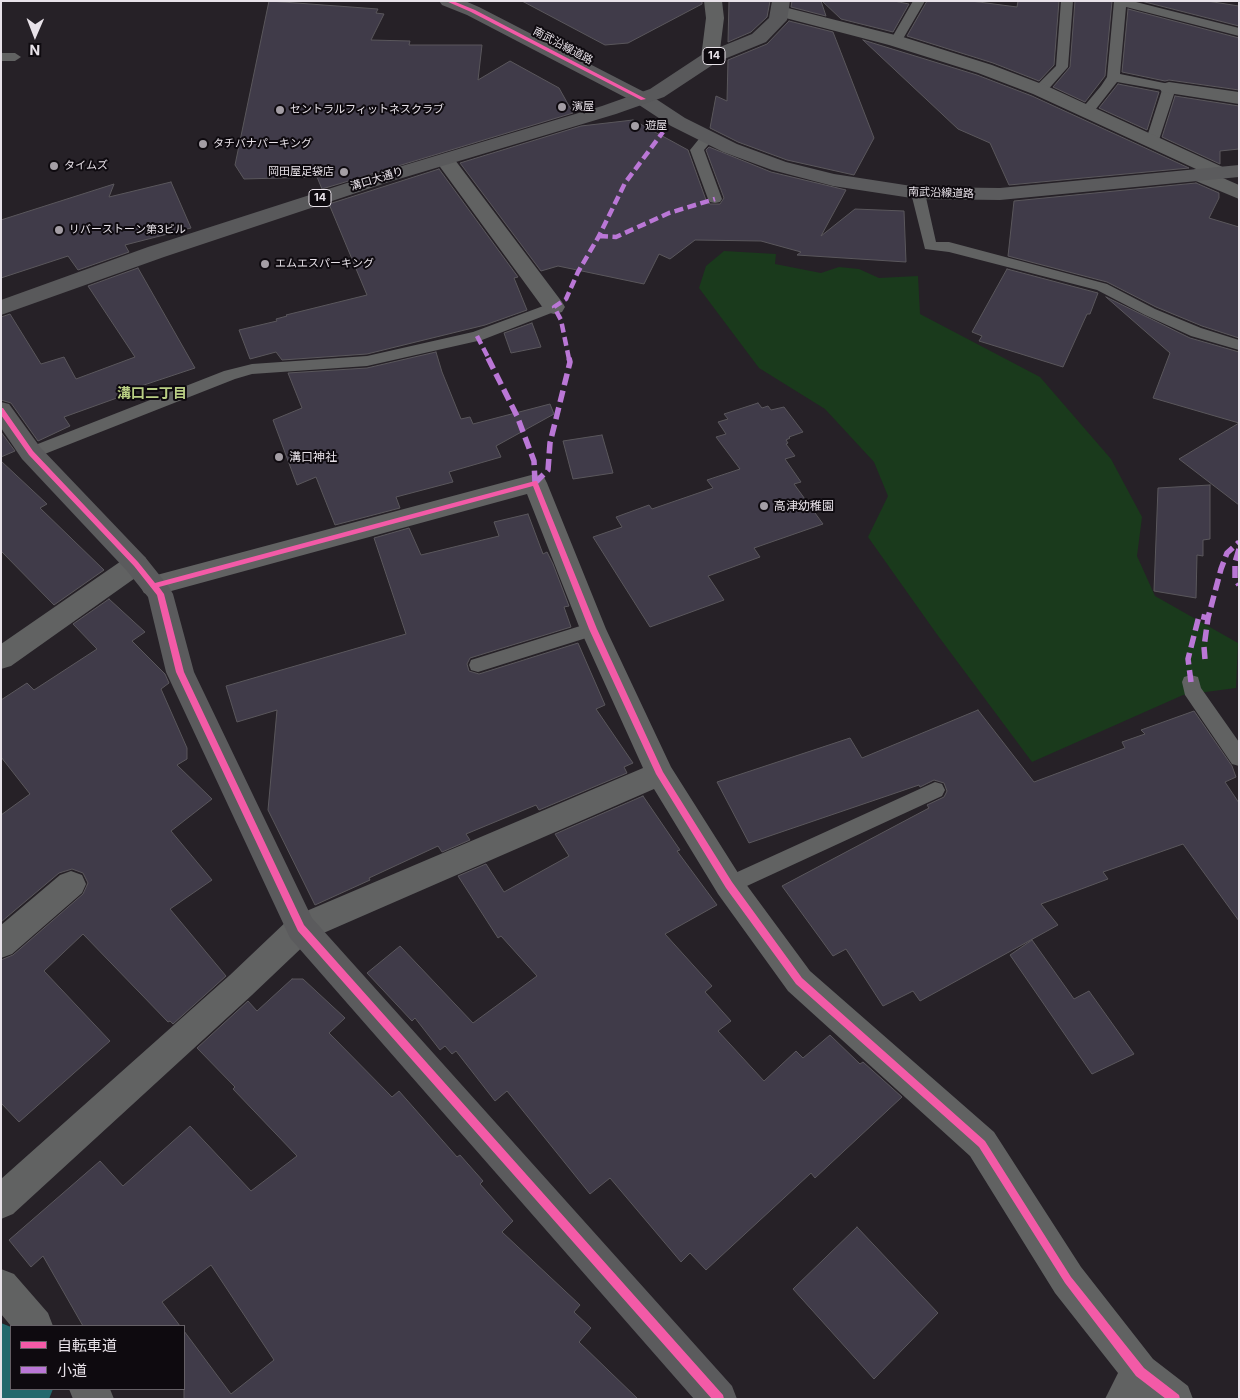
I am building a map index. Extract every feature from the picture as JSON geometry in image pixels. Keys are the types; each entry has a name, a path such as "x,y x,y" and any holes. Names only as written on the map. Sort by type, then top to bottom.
{"main road":[{"name":"14","path":"643,98 657,93 710,58 759,38 773,26 781,6"},
{"name":"溝口大通り","path":"1,308 173,246 382,178 643,98"}],"street":[{"name":"南武沿線道路","path":"448,1 466,6 594,75 643,98 678,122 708,138 754,158 805,173 862,186 918,193 1008,194 1229,172"},
{"path":"710,58 715,18 713,1"},
{"path":"781,6 955,58 1040,90 1152,143 1229,172"},
{"path":"1169,88 1239,98"},
{"path":"445,160 554,307"},
{"path":"1198,175 1239,194"},
{"path":"1,410 31,453 136,564 160,594 180,672 300,928 719,1399"},
{"path":"153,586 535,483 592,629 660,774 729,885 799,980 982,1144 1132,1386 1175,1399"},
{"path":"1,658 136,564"},
{"path":"1,1202 241,985 300,928 660,774"},
{"path":"1,944 72,884"},
{"path":"1,1287 34,1325"}],"lane":[{"path":"896,41 918,7 919,1"},
{"path":"1040,90 1062,67 1067,1"},
{"path":"1087,111 1107,88 1113,77 1120,2 1239,32"},
{"path":"1,57 15,57"},
{"path":"1113,77 1169,88 1152,143"},
{"path":"708,138 697,150 715,199"},
{"path":"918,193 930,246 950,247 1102,287 1150,312 1196,332 1239,345"},
{"path":"31,453 230,375 252,369 367,361 478,336 554,307"},
{"path":"478,665 592,629"},
{"path":"1191,682 1192,690 1239,758"},
{"path":"729,885 935,790"}],"green space":[{"path":"724,251 776,254 775,264 821,273 839,267 859,269 879,278 918,276 920,314 1040,377 1111,459 1142,517 1137,556 1155,596 1238,643 1236,688 1183,695 1032,762 936,633 868,537 888,496 874,462 825,409 759,368 699,288 706,266"}],"building":[{"path":"269,1 378,9 376,13 384,14 371,40 410,41 409,45 482,45 478,80 510,61 559,88 573,113 322,189 317,177 244,179 235,165"},
{"path":"522,1 702,1 702,4 628,43 605,45"},
{"path":"729,1 770,1 767,17 751,32 728,42"},
{"path":"792,1 821,1 826,16 791,7"},
{"path":"822,1 894,1 909,4 893,32 841,19"},
{"path":"927,1 971,1 1017,7 1018,1 1059,1 1054,65 1039,81 993,63 907,36"},
{"path":"1075,1 1112,1 1105,76 1085,102 1053,87 1070,67"},
{"path":"1141,1 1207,1 1239,6 1239,26"},
{"path":"1128,9 1239,38 1239,90 1165,81 1122,72"},
{"path":"789,21 833,32 874,138 854,175 787,160 738,142 710,128 716,96 727,101 728,60 767,44"},
{"path":"863,40 977,75 1032,96 1189,168 1009,185 990,143 958,129"},
{"path":"1118,84 1159,92 1147,130 1099,108"},
{"path":"1175,96 1239,106 1239,149 1220,151 1220,164 1162,137"},
{"path":"633,120 688,150 706,200 710,204 720,204 724,198 706,150 709,147 771,172 846,190 821,236 855,209 904,211 906,262 797,255 801,252 761,241 695,240 670,259 659,254 644,284 558,266 541,271 460,163 581,126"},
{"path":"439,169 518,277 514,278 527,310 485,325 367,354 282,360 276,352 250,359 239,330 277,321 276,319 286,315 367,295 329,204"},
{"path":"171,182 191,228 125,245 129,252 78,270 68,256 1,278 1,220 114,184 109,197"},
{"path":"1196,183 1219,193 1219,198 1209,218 1239,227 1239,338 1202,326 1156,307 1107,282 1008,256 1014,201"},
{"path":"138,268 195,368 126,391 128,394 64,417 70,426 38,441 11,403 1,400 1,317 10,314 41,364 64,357 76,379 135,357 88,286"},
{"path":"1007,269 1098,293 1090,314 1087,314 1063,367 979,341 982,336 972,332"},
{"path":"1106,297 1190,338 1239,352 1239,423 1153,398 1170,353"},
{"path":"532,323 541,347 511,353 504,333"},
{"path":"436,352 461,419 470,417 473,424 550,404 554,414 496,446 501,457 449,472 453,482 396,497 400,508 335,525 316,477 297,485 273,420 302,408 288,373 367,368"},
{"path":"758,403 762,408 768,406 771,410 784,407 803,432 786,440 788,443 786,444 795,456 785,459 801,482 794,484 823,524 754,548 760,557 708,576 724,600 650,627 593,537 622,527 616,517 649,505 652,509 713,488 707,480 740,469 716,437 726,434 718,422 728,419 724,414"},
{"path":"1239,423 1239,505 1179,459"},
{"path":"1,432 15,451 1,457"},
{"path":"602,435 613,473 573,479 563,441"},
{"path":"1,461 47,504 40,508 104,570 54,605 1,551"},
{"path":"1210,485 1210,539 1203,540 1203,556 1197,555 1196,598 1154,591 1158,488"},
{"path":"528,514 543,554 547,552 553,564 569,606 564,607 571,627 470,658 467,664 469,671 479,674 578,643 605,705 596,709 633,763 624,767 627,773 539,810 536,805 466,834 470,840 442,852 438,846 315,905 268,810 277,710 237,722 226,686 406,634 374,538 409,528 421,555 499,536 494,522"},
{"path":"109,599 145,632 132,641 165,674 169,683 161,689 187,748 187,759 177,765 212,799 171,831 212,880 170,909 226,976 173,1024 170,1021 168,1022 83,934 44,971 110,1041 19,1122 1,1103 1,960 13,955 83,894 88,883 83,873 72,869 59,873 1,922 1,815 30,794 1,757 1,700 27,683 34,690 97,649 73,624"},
{"path":"978,710 1034,782 1125,748 1122,742 1145,734 1141,730 1194,711 1232,766 1236,777 1225,782 1239,803 1239,921 1183,844 1103,872 1108,879 1041,904 1058,925 920,1001 913,991 883,1006 846,949 833,956 782,886 929,808 927,805 944,797 947,791 944,783 934,780 920,787 919,785 749,843 717,782 850,738 862,758"},
{"path":"643,796 680,850 677,851 717,905 665,934 712,986 705,992 731,1021 718,1031 764,1081 796,1051 803,1058 830,1035 860,1064 863,1062 902,1097 815,1178 811,1173 706,1270 690,1253 681,1262 610,1178 590,1194 507,1091 495,1101 456,1051 452,1054 445,1046 440,1050 415,1018 412,1021 367,973 400,946 473,1023 537,976 501,936 498,938 458,876 486,864 504,892 569,856 555,834"},
{"path":"1032,940 1074,999 1089,991 1134,1054 1092,1074 1010,955"},
{"path":"292,979 303,979 345,1018 329,1033 392,1097 399,1091 457,1157 460,1155 483,1181 480,1184 513,1221 502,1232 580,1305 574,1312 591,1328 579,1342 638,1399 184,1399 185,1332 231,1394 274,1360 211,1265 162,1302 179,1325 82,1325 43,1256 31,1267 9,1240 100,1161 123,1186 190,1126 251,1191 297,1156 197,1048 248,1001 257,1011"},
{"path":"857,1227 938,1313 874,1379 793,1289"}],"waterway":[{"path":"1,1368 10,1380"}],"marked path":[{"path":"535,483 548,470 550,443 570,362 561,320 554,307 566,299 578,272 599,236 625,183 663,132"},
{"path":"599,236 616,237 669,213 715,199"},
{"path":"477,336 517,416 534,461 535,483"},
{"path":"1205,659 1204,647 1208,618 1221,569 1227,553 1239,542"},
{"path":"1239,549 1235,562 1235,579 1239,585"},
{"path":"1191,682 1188,659 1199,616 1208,618"}],"cycle path":[{"path":"448,1 473,11 643,99"},
{"path":"1,410 31,453 136,564 160,594 180,672 301,928 719,1399"},
{"path":"153,586 535,483 593,629 660,774 729,885 799,981 982,1144 1068,1280 1140,1372 1175,1399"}],"place":[{"name":"濱屋","path":"562,107"},
{"name":"セントラルフィットネスクラブ","path":"280,110"},
{"name":"遊屋","path":"635,126"},
{"name":"タチバナパーキング","path":"203,144"},
{"name":"タイムズ","path":"54,166"},
{"name":"岡田屋足袋店","path":"344,172"},
{"name":"リバーストーン第3ビル","path":"59,230"},
{"name":"エムエスパーキング","path":"265,264"},
{"name":"溝口神社","path":"279,457"},
{"name":"高津幼稚園","path":"764,506"}],"district":[{"name":"溝口二丁目","path":"152,394"}]}
